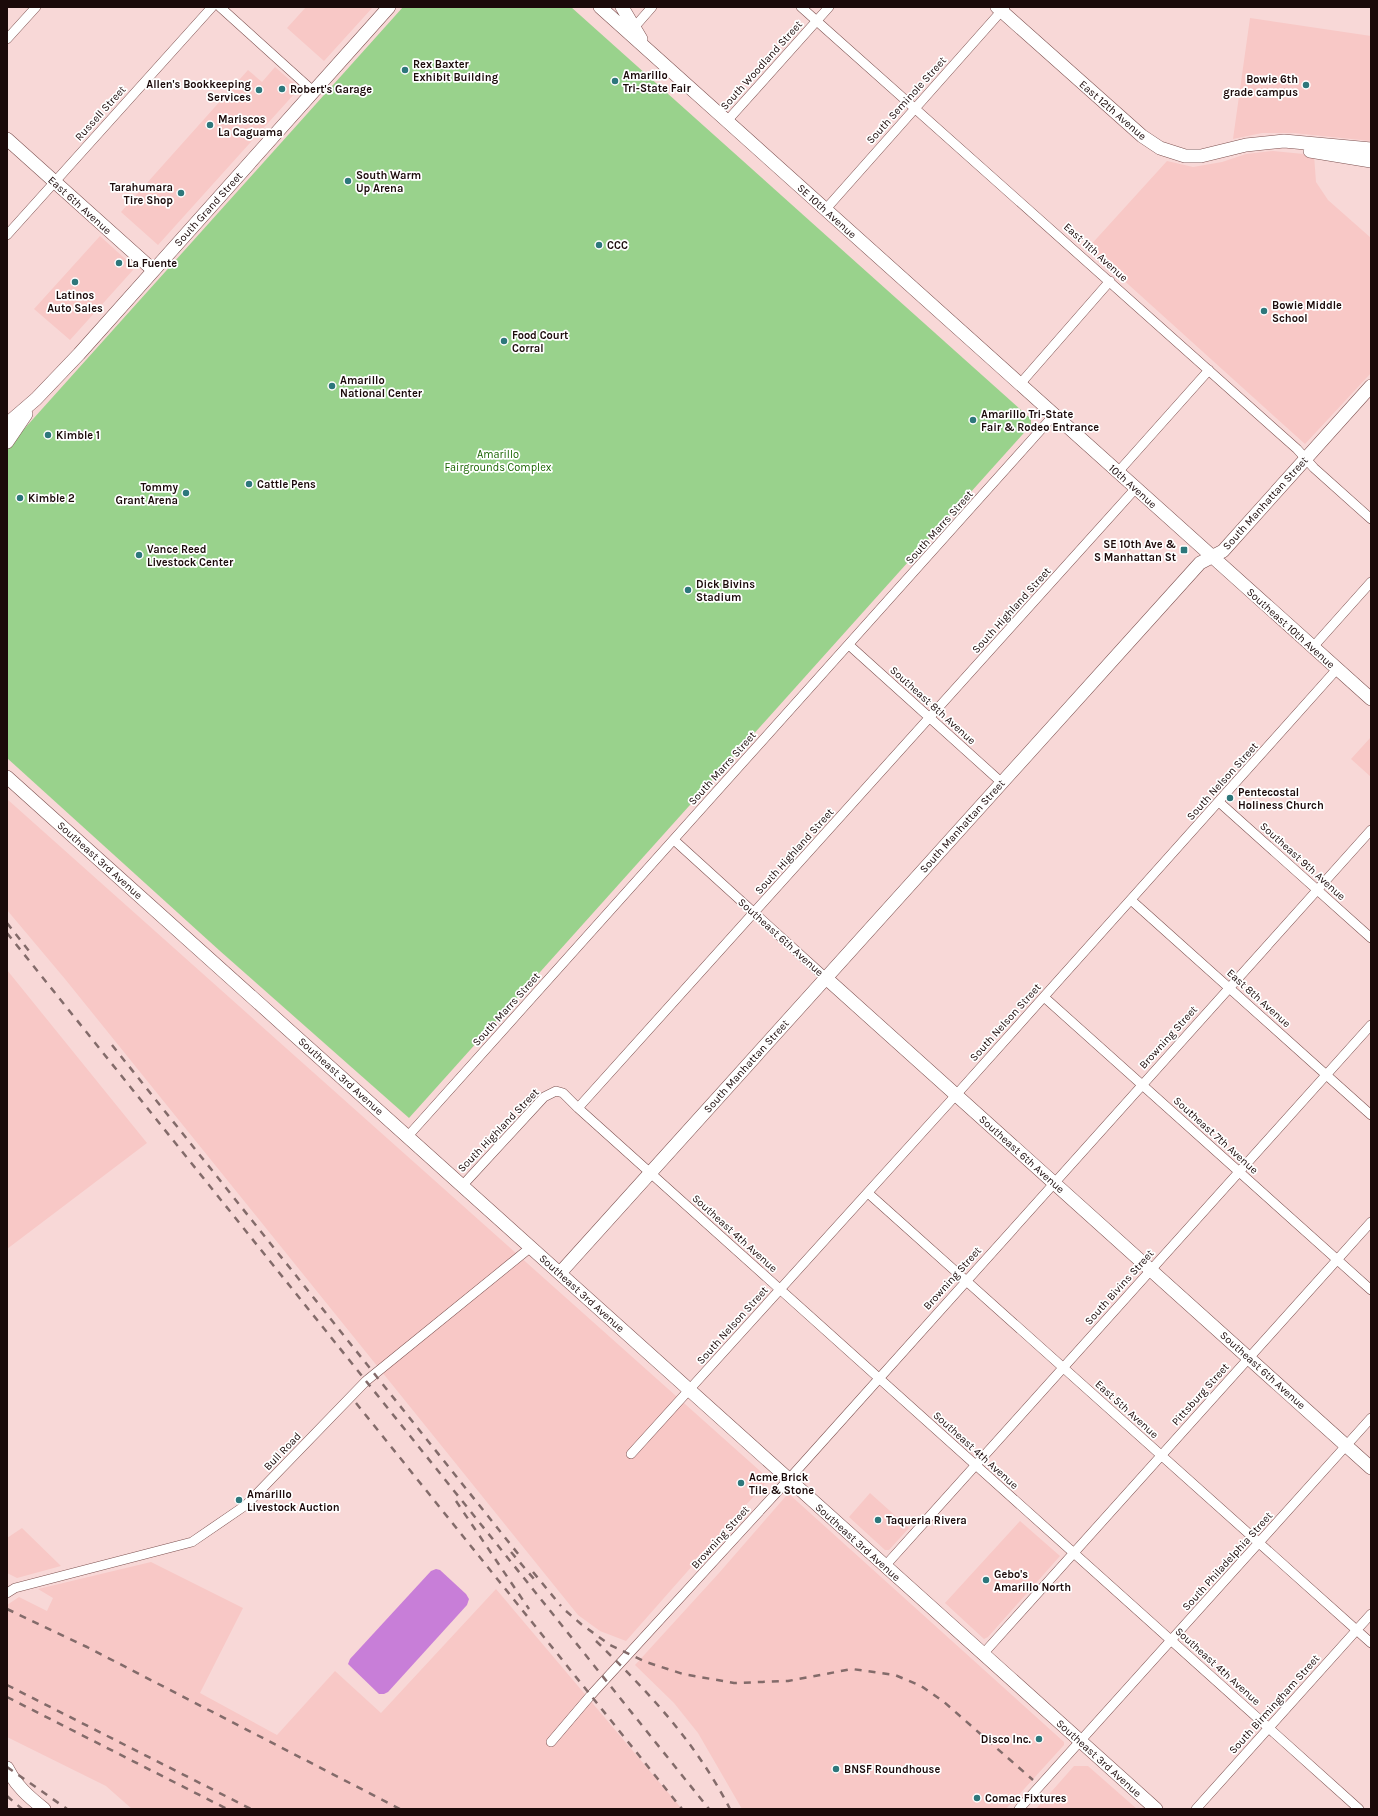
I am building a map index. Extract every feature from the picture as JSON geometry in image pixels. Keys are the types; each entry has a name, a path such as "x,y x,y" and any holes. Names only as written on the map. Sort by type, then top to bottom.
{"main road":[{"name":"South Grand Street","path":"7,424 36,398 78,354 389,7"},
{"path":"600,7 632,31"},
{"path":"622,7 632,31"},
{"name":"East 12th Avenue","path":"1001,8 1142,136 1160,148 1185,156 1201,156 1246,145 1284,141 1371,149"},
{"name":"SE 10th Avenue","path":"632,31 648,51 1054,415"},
{"name":"East 6th Avenue","path":"7,139 153,270"},
{"path":"1284,141 1310,151 1371,161"},
{"name":"South Manhattan Street","path":"560,1273 1200,563 1223,551 1371,386"},
{"path":"7,442 36,398"},
{"name":"10th Avenue","path":"1054,415 1212,557"},
{"name":"Southeast 10th Avenue","path":"1212,557 1371,699"},
{"name":"Southeast 3rd Avenue","path":"7,777 1156,1809"},
{"name":"Southeast 6th Avenue","path":"826,978 1371,1468"},
{"path":"7,1768 13,1780 22,1790 44,1809"}],"street":[{"path":"7,39 36,7"},
{"name":"Russell Street","path":"7,235 212,7"},
{"path":"220,7 313,91"},
{"path":"632,31 652,7"},
{"name":"East 11th Avenue","path":"801,7 1298,449 1314,468 1371,519"},
{"name":"South Woodland Street","path":"727,121 829,7"},
{"name":"South Seminole Street","path":"825,210 916,108 1001,8"},
{"path":"1020,384 1110,281"},
{"path":"1118,472 1209,370"},
{"name":"South Marrs Street","path":"408,1136 1054,415"},
{"name":"South Highland Street","path":"462,1186 544,1096 556,1091 563,1094 578,1108 1136,488"},
{"path":"1313,647 1371,582"},
{"name":"Southeast 8th Avenue","path":"849,645 1001,782"},
{"name":"South Nelson Street","path":"631,1454 868,1193 1337,669"},
{"name":"Southeast 9th Avenue","path":"1219,802 1371,938"},
{"name":"Browning Street","path":"551,1742 591,1695 789,1479 1371,830"},
{"name":"Southeast 6th Avenue","path":"674,840 826,978"},
{"name":"East 8th Avenue","path":"1131,900 1371,1115"},
{"name":"Southeast 7th Avenue","path":"1044,997 1371,1290"},
{"name":"South Bivins Street","path":"885,1566 1371,1025"},
{"name":"Southeast 4th Avenue","path":"578,1108 1359,1809"},
{"name":"East 5th Avenue","path":"868,1193 1371,1643"},
{"name":"Pittsburg Street","path":"983,1654 1371,1222"},
{"name":"Bull Road","path":"7,1593 15,1588 192,1542 246,1505 366,1381 531,1247"},
{"name":"South Philadelphia Street","path":"1019,1809 1371,1418"},
{"name":"South Birmingham Street","path":"1196,1809 1371,1614"}],"shaded area":[{"path":"306,7 373,7 324,61 287,28"},
{"name":"Bowie 6th grade campus","path":"1250,18 1371,36 1371,141 1293,133 1262,133 1233,139"},
{"path":"275,67 298,87 296,92 158,245 121,212 248,70 262,82"},
{"name":"Bowie Middle School","path":"1273,151 1314,155 1316,182 1328,200 1371,238 1371,373 1305,444 1088,248 1167,161 1193,167 1222,162 1246,154"},
{"path":"100,236 133,266 133,270 70,340 34,309"},
{"path":"1371,737 1371,777 1351,759"},
{"path":"7,799 769,1479 626,1641 600,1631 578,1615 65,979 7,910"},
{"path":"7,970 147,1143 7,1249"},
{"path":"870,1493 909,1528 889,1550 885,1550 849,1517"},
{"path":"789,1494 1064,1742 1064,1745 1006,1809 742,1809 698,1733 674,1703 635,1665"},
{"path":"1020,1521 1060,1556 988,1637 984,1639 945,1603"},
{"path":"22,1528 61,1566 17,1578 7,1573 7,1538"},
{"path":"151,1562 243,1608 200,1693 277,1735 335,1671 381,1713 496,1589 682,1809 132,1809 106,1786 7,1737 7,1605 19,1597 47,1611 53,1598 38,1589"},
{"path":"436,1569 440,1570 466,1594 469,1599 467,1605 388,1692 379,1694 348,1664 350,1659 431,1571"},
{"path":"1074,1766 1088,1766 1137,1809 1036,1809"}],"green space":[{"name":"Amarillo Fairgrounds Complex","path":"403,7 571,7 1031,419 1031,425 409,1118 220,951 7,758 7,448"}],"railway":[{"path":"7,923 29,951"},
{"path":"7,933 709,1809"},
{"path":"112,1045 519,1555"},
{"path":"356,1403 682,1809"},
{"path":"456,1501 529,1609"},
{"path":"511,1552 534,1579"},
{"path":"533,1572 561,1606"},
{"path":"7,1609 87,1647 400,1809"},
{"path":"566,1611 610,1645 646,1662 683,1674 734,1683 788,1681 852,1669 895,1675 921,1686 944,1702 1033,1780"},
{"path":"596,1641 635,1680 670,1719 702,1762 730,1809"},
{"path":"7,1685 251,1809"},
{"path":"7,1697 227,1809"},
{"path":"7,1767 67,1809"},
{"path":"7,1796 22,1809"}],"place":[{"name":"Rex Baxter Exhibit Building","path":"405,70"},
{"name":"Amarillo Tri-State Fair","path":"615,81"},
{"name":"Bowie 6th grade campus","path":"1306,85"},
{"name":"Robert's Garage","path":"282,89"},
{"name":"Allen's Bookkeeping Services","path":"259,90"},
{"name":"Mariscos La Caguama","path":"210,125"},
{"name":"South Warm Up Arena","path":"348,181"},
{"name":"Tarahumara Tire Shop","path":"181,193"},
{"name":"CCC","path":"599,245"},
{"name":"La Fuente","path":"119,263"},
{"name":"Latinos Auto Sales","path":"75,282"},
{"name":"Bowie Middle School","path":"1264,311"},
{"name":"Food Court Corral","path":"504,341"},
{"name":"Amarillo National Center","path":"332,386"},
{"name":"Amarillo Tri-State Fair & Rodeo Entrance","path":"973,420"},
{"name":"Kimble 1","path":"48,435"},
{"name":"Cattle Pens","path":"249,484"},
{"name":"Tommy Grant Arena","path":"186,493"},
{"name":"Kimble 2","path":"20,498"},
{"name":"SE 10th Ave & S Manhattan St","path":"1184,550"},
{"name":"Vance Reed Livestock Center","path":"139,555"},
{"name":"Dick Bivins Stadium","path":"688,590"},
{"name":"Pentecostal Holiness Church","path":"1230,798"},
{"name":"Acme Brick Tile & Stone","path":"741,1483"},
{"name":"Amarillo Livestock Auction","path":"239,1500"},
{"name":"Taqueria Rivera","path":"878,1520"},
{"name":"Gebo's Amarillo North","path":"986,1580"},
{"name":"Disco Inc.","path":"1039,1739"},
{"name":"BNSF Roundhouse","path":"836,1769"},
{"name":"Comac Fixtures","path":"977,1798"}]}
